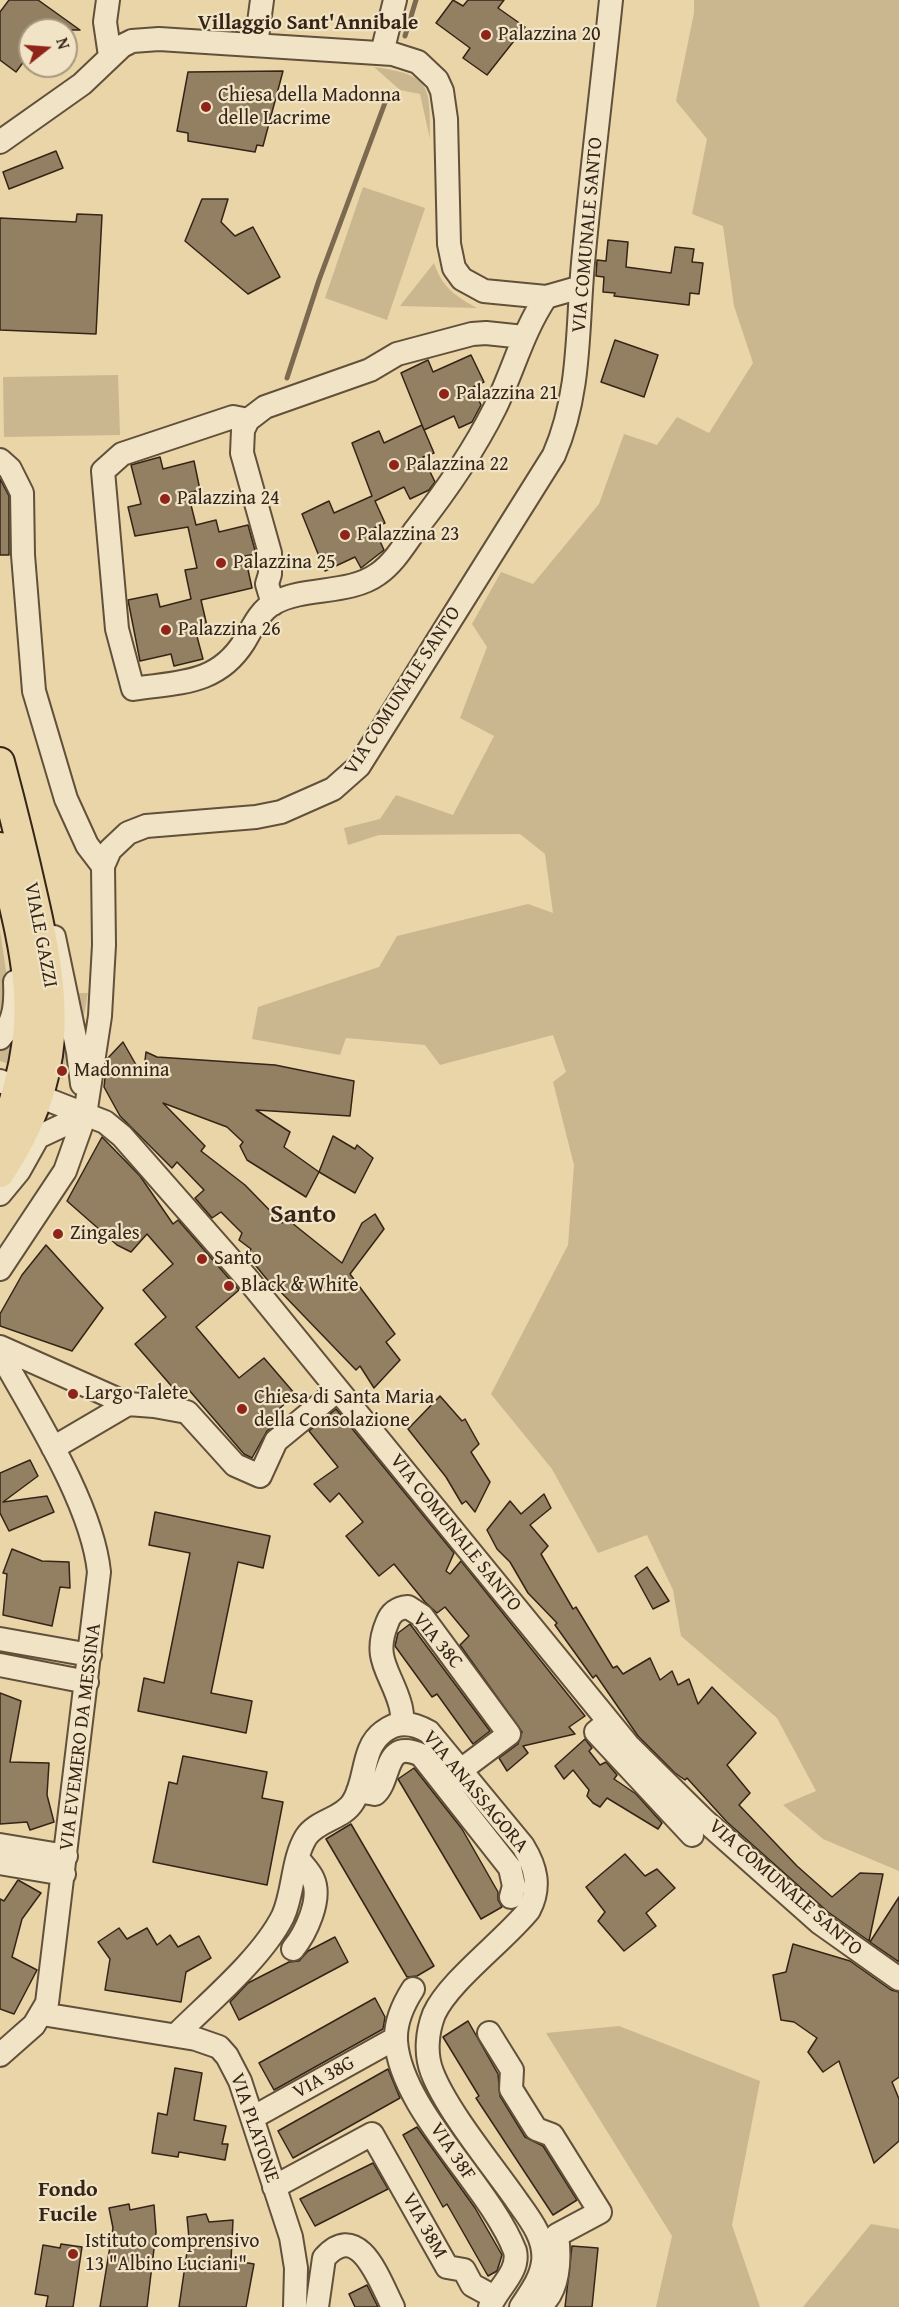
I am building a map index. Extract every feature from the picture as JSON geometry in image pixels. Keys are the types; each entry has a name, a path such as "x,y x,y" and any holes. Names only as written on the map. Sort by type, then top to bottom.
{"main road":[{"name":"VIALE GAZZI","path":"0,762 29,980 29,1028 18,1088 12,1110 0,1134"},
{"name":"VIALE GAZZI","path":"0,1173 25,1130 18,1088"}],"street":[{"path":"108,0 105,22 110,56"},
{"path":"256,45 261,0"},
{"path":"382,53 395,0"},
{"name":"VIA COMUNALE SANTO","path":"103,866 110,850 121,839 137,829 280,812 326,794 348,778 359,766 554,455 570,410 579,340 581,287 611,0"},
{"path":"0,141 82,84 122,46 144,39 382,53 418,62 437,80 442,92 446,119 448,244 454,268 462,279 484,291 546,297 581,287"},
{"path":"248,420 234,417 122,454 103,471 117,629 133,689 197,680 214,674 237,653 262,612 273,604 299,594 368,580 388,566 464,463 498,401 524,337 546,297"},
{"path":"273,604 267,584 270,574 270,553 242,453 243,430 248,420 265,407 370,370 397,354 472,334 486,333 524,337"},
{"path":"0,460 10,469 22,493 25,578 34,691 66,799 87,845 103,866 100,1016 85,1115 65,1172 0,1269"},
{"path":"10,843 42,886 78,1052 85,1115"},
{"path":"0,880 15,993 12,1020 0,1038"},
{"path":"64,979 73,984 86,985 102,978"},
{"name":"VIA COMUNALE SANTO","path":"18,1088 105,1122 122,1136 245,1276 608,1722 704,1820 820,1923 899,1979"},
{"path":"0,1194 19,1171 38,1137 85,1115"},
{"path":"0,1347 128,1404 187,1412 235,1465 260,1476 276,1441 338,1390"},
{"name":"VIA EVEMERO DA MESSINA","path":"0,1353 57,1457 88,1526 97,1557 98,1590 65,1865 50,1989 42,2014"},
{"path":"57,1457 128,1404"},
{"name":"VIA 38C","path":"403,1724 400,1704 383,1665 381,1644 388,1618 394,1611 408,1607 422,1616 509,1734 461,1770"},
{"path":"0,1639 90,1655"},
{"path":"0,1665 87,1682"},
{"path":"608,1722 596,1732 692,1835"},
{"name":"VIA ANASSAGORA","path":"176,2035 254,1955 276,1928 289,1899 299,1860 310,1833 350,1807 358,1791 370,1746 376,1737 384,1731 403,1724 420,1727 429,1732 530,1857 536,1878 534,1900 520,1921 440,2003 430,2026 431,2070 446,2099 528,2216 540,2239 543,2262 540,2275 521,2307"},
{"path":"358,1791 375,1794 380,1789 386,1767 394,1756 408,1751 421,1755 510,1868 514,1886 511,1897"},
{"path":"0,1845 65,1865"},
{"path":"293,1949 306,1929 316,1889 314,1879 299,1860"},
{"path":"0,1863 65,1865"},
{"name":"VIA 38F","path":"413,1989 406,2000 396,2038 399,2056 419,2103 515,2251 515,2268 492,2302"},
{"path":"0,2055 34,2025 42,2014"},
{"name":"VIA PLATONE","path":"42,2014 176,2035 208,2041 219,2047 234,2067 294,2254 295,2307"},
{"path":"489,2033 512,2070 511,2089 536,2129 552,2135 600,2211 557,2235 558,2267 555,2280 550,2295 538,2307"},
{"name":"VIA 38G","path":"252,2118 396,2038"},
{"name":"VIA 38M","path":"274,2187 372,2134 447,2267 464,2270 472,2285 492,2302"},
{"path":"317,2307 324,2258 337,2248 345,2246 354,2246 368,2258 393,2307"}],"shaded area":[{"path":"694,0 899,0 899,1871 823,1839 783,1805 816,1791 777,1718 681,1636 673,1590 647,1535 598,1553 552,1469 491,1394 568,1245 574,1165 553,1082 566,1072 553,1035 440,1065 425,1045 346,1038 340,1055 252,1039 258,1007 379,967 397,936 528,904 553,913 545,854 520,834 379,835 348,845 344,828 380,819 396,795 453,815 494,736 460,718 487,647 472,624 501,572 533,584 599,504 624,434 657,445 677,417 709,433 753,363 734,306 723,226 692,214 707,139 676,101 694,13"},
{"path":"374,67 407,74 423,85 429,106 430,139 420,94 400,90"},
{"path":"363,187 425,208 387,320 325,298"},
{"path":"434,263 445,285 477,308 400,306"},
{"path":"118,375 120,435 4,437 3,377"},
{"path":"0,931 9,990 0,1028"},
{"path":"73,993 88,993 80,1037"},
{"path":"13,1039 10,1064 0,1061 0,1049"},
{"path":"63,1040 66,1051 65,1077 62,1079 57,1076"},
{"path":"619,2026 760,2081 732,2225 760,2307 656,2307 672,2236 546,2033"},
{"path":"871,2224 899,2229 899,2307 803,2307"}],"building":[{"path":"9,0 38,0 63,18 18,18 18,69 16,72 0,60 0,12"},
{"name":"Palazzina 20","path":"453,0 463,6 468,0 504,0 498,8 525,27 487,75 463,58 470,48 436,23"},
{"path":"283,71 263,146 257,145 255,152 188,141 188,133 177,131 188,72"},
{"path":"56,151 63,168 9,189 3,172"},
{"path":"202,199 228,199 221,222 235,236 253,227 280,277 248,294 185,241"},
{"path":"77,214 102,215 96,334 0,330 0,218 76,222"},
{"path":"608,240 628,242 626,267 671,273 675,247 694,249 692,262 703,263 699,294 690,293 689,305 614,296 615,293 603,292 604,277 596,276 597,260 606,261"},
{"path":"615,340 658,355 644,397 601,382"},
{"name":"Palazzina 21","path":"471,355 484,382 473,387 481,405 472,422 459,428 454,416 424,430 401,373 428,360 433,372"},
{"path":"422,425 434,453 423,457 435,482 429,490 410,499 404,487 375,501 385,523 374,528 384,550 361,568 355,557 325,571 302,514 329,501 334,513 372,496 352,443 379,431 384,443"},
{"path":"160,457 163,469 194,461 200,490 188,493 196,525 216,520 219,532 248,525 256,554 245,556 252,588 201,600 207,626 195,629 203,659 174,666 171,654 140,661 128,600 157,594 160,607 191,599 185,570 197,568 188,527 135,536 128,507 141,504 131,465"},
{"path":"0,479 9,496 9,555 0,555"},
{"path":"123,1042 143,1077 146,1052 157,1057 275,1065 354,1081 350,1116 256,1110 290,1132 284,1147 319,1172 306,1197 247,1160 240,1146 243,1142 227,1127 163,1103 205,1146 201,1151 245,1185 282,1223 287,1219 342,1263 362,1223 375,1214 384,1229 350,1274 395,1334 386,1342 400,1360 374,1388 360,1366 356,1370 276,1287 274,1288 247,1255 251,1249 239,1240 242,1233 221,1212 212,1218 195,1198 204,1190 177,1162 172,1168 120,1116 104,1087 107,1059"},
{"path":"333,1136 355,1149 357,1145 373,1158 355,1193 319,1172"},
{"path":"102,1137 140,1176 173,1224 178,1220 239,1290 196,1327 239,1378 264,1358 295,1394 277,1411 283,1418 267,1431 252,1458 244,1454 189,1390 181,1397 135,1344 166,1317 143,1290 173,1264 147,1234 131,1252 117,1245 67,1201"},
{"path":"46,1245 103,1308 72,1351 0,1326 0,1314 22,1275"},
{"path":"440,1396 462,1421 465,1419 479,1444 471,1452 490,1482 475,1512 466,1501 462,1504 446,1477 408,1429"},
{"path":"336,1409 454,1553 446,1571 450,1574 461,1561 585,1716 569,1727 575,1734 523,1746 528,1753 507,1771 499,1758 518,1744 522,1732 460,1645 469,1636 445,1607 437,1613 425,1602 394,1564 379,1576 346,1536 363,1522 339,1493 330,1502 314,1484 338,1467 309,1431"},
{"path":"30,1460 38,1476 3,1502 47,1496 54,1512 9,1531 0,1513 0,1473"},
{"path":"544,1494 551,1508 530,1525 548,1546 541,1554 573,1609 576,1607 613,1668 617,1666 623,1674 650,1658 660,1680 672,1671 678,1685 689,1679 698,1704 712,1687 756,1733 727,1765 750,1793 739,1805 797,1866 832,1897 860,1873 883,1874 869,1941 828,1912 727,1822 687,1778 685,1780 675,1773 638,1736 596,1675 593,1678 555,1625 557,1623 528,1593 510,1562 497,1549 487,1530 510,1501 521,1514"},
{"path":"155,1512 270,1536 263,1568 238,1562 211,1693 252,1701 246,1733 138,1711 144,1678 164,1683 190,1553 149,1545"},
{"path":"12,1549 42,1561 69,1562 70,1588 60,1587 52,1626 3,1615 7,1574 3,1573"},
{"path":"647,1567 669,1601 653,1609 635,1576"},
{"path":"410,1624 490,1731 473,1744 437,1694 432,1697 395,1646 398,1633"},
{"path":"0,1693 21,1701 10,1762 49,1763 47,1795 54,1822 30,1830 27,1822 0,1824"},
{"path":"585,1739 592,1748 589,1751 600,1765 606,1762 617,1775 614,1779 636,1794 662,1823 658,1829 607,1798 600,1807 593,1803 587,1796 589,1790 573,1770 564,1779 555,1766"},
{"path":"183,1756 267,1772 262,1798 283,1802 267,1885 153,1862 169,1782 177,1784"},
{"path":"414,1768 462,1829 498,1892 498,1900 502,1907 481,1919 398,1779"},
{"path":"351,1824 434,1966 417,1976 407,1977 326,1839"},
{"path":"625,1854 645,1876 657,1869 675,1888 646,1913 656,1926 624,1951 598,1921 605,1912 586,1887"},
{"path":"18,1880 41,1893 22,1919 12,1957 37,1970 14,2014 0,2009 0,1899 4,1901"},
{"path":"899,1897 899,1962 870,1942"},
{"path":"119,1928 127,1939 147,1928 157,1945 170,1935 178,1947 199,1936 211,1958 186,1972 181,2002 105,1990 110,1959 98,1942"},
{"path":"335,1937 348,1962 239,2020 230,2002 248,1983 289,1962 299,1961 308,1951"},
{"path":"793,1944 850,1961 891,1990 899,1992 899,2077 892,2082 899,2099 899,2141 874,2163 839,2061 823,2072 808,2052 817,2038 794,2022 781,2020 773,1975 786,1972"},
{"path":"375,1998 385,2017 383,2029 274,2090 259,2063"},
{"path":"468,2021 498,2074 500,2096 525,2137 543,2146 577,2200 553,2215 476,2098 479,2096 443,2037"},
{"path":"175,2068 202,2073 194,2120 226,2126 222,2144 228,2144 225,2160 179,2152 178,2157 152,2153 158,2113 167,2115"},
{"path":"388,2069 400,2098 293,2158 278,2131"},
{"path":"417,2127 475,2208 502,2255 497,2271 488,2276 447,2204 443,2207 403,2135"},
{"path":"373,2163 388,2189 315,2226 300,2199"},
{"path":"129,2204 130,2210 154,2205 156,2232 147,2307 100,2307 113,2228 109,2208"},
{"path":"206,2214 209,2222 233,2220 231,2260 254,2264 246,2307 179,2307 189,2238 187,2217"},
{"path":"61,2244 82,2247 73,2307 46,2307 48,2296 35,2294 43,2245 60,2248"},
{"path":"572,2246 598,2248 592,2307 565,2307"},
{"path":"367,2285 378,2307 355,2307 349,2294"}],"waterway":[{"path":"405,36 416,0"},
{"path":"287,378 319,280 389,92"}],"place":[{"name":"Palazzina 20","path":"486,35"},
{"name":"Chiesa della Madonna delle Lacrime","path":"206,107"},
{"name":"Palazzina 21","path":"444,394"},
{"name":"Palazzina 22","path":"394,465"},
{"name":"Palazzina 24","path":"165,499"},
{"name":"Palazzina 23","path":"345,535"},
{"name":"Palazzina 25","path":"221,563"},
{"name":"Palazzina 26","path":"166,630"},
{"name":"Madonnina","path":"62,1071"},
{"name":"Zingales","path":"58,1234"},
{"name":"Santo","path":"202,1259"},
{"name":"Black & White","path":"229,1286"},
{"name":"Largo Talete","path":"73,1394"},
{"name":"Chiesa di Santa Maria della Consolazione","path":"242,1409"},
{"name":"Istituto comprensivo 13 \"Albino Luciani\"","path":"73,2254"}],"district":[{"name":"Villaggio Sant'Annibale","path":"308,24"},
{"name":"Santo","path":"303,1215"},
{"name":"Fondo Fucile","path":"68,2202"}]}
